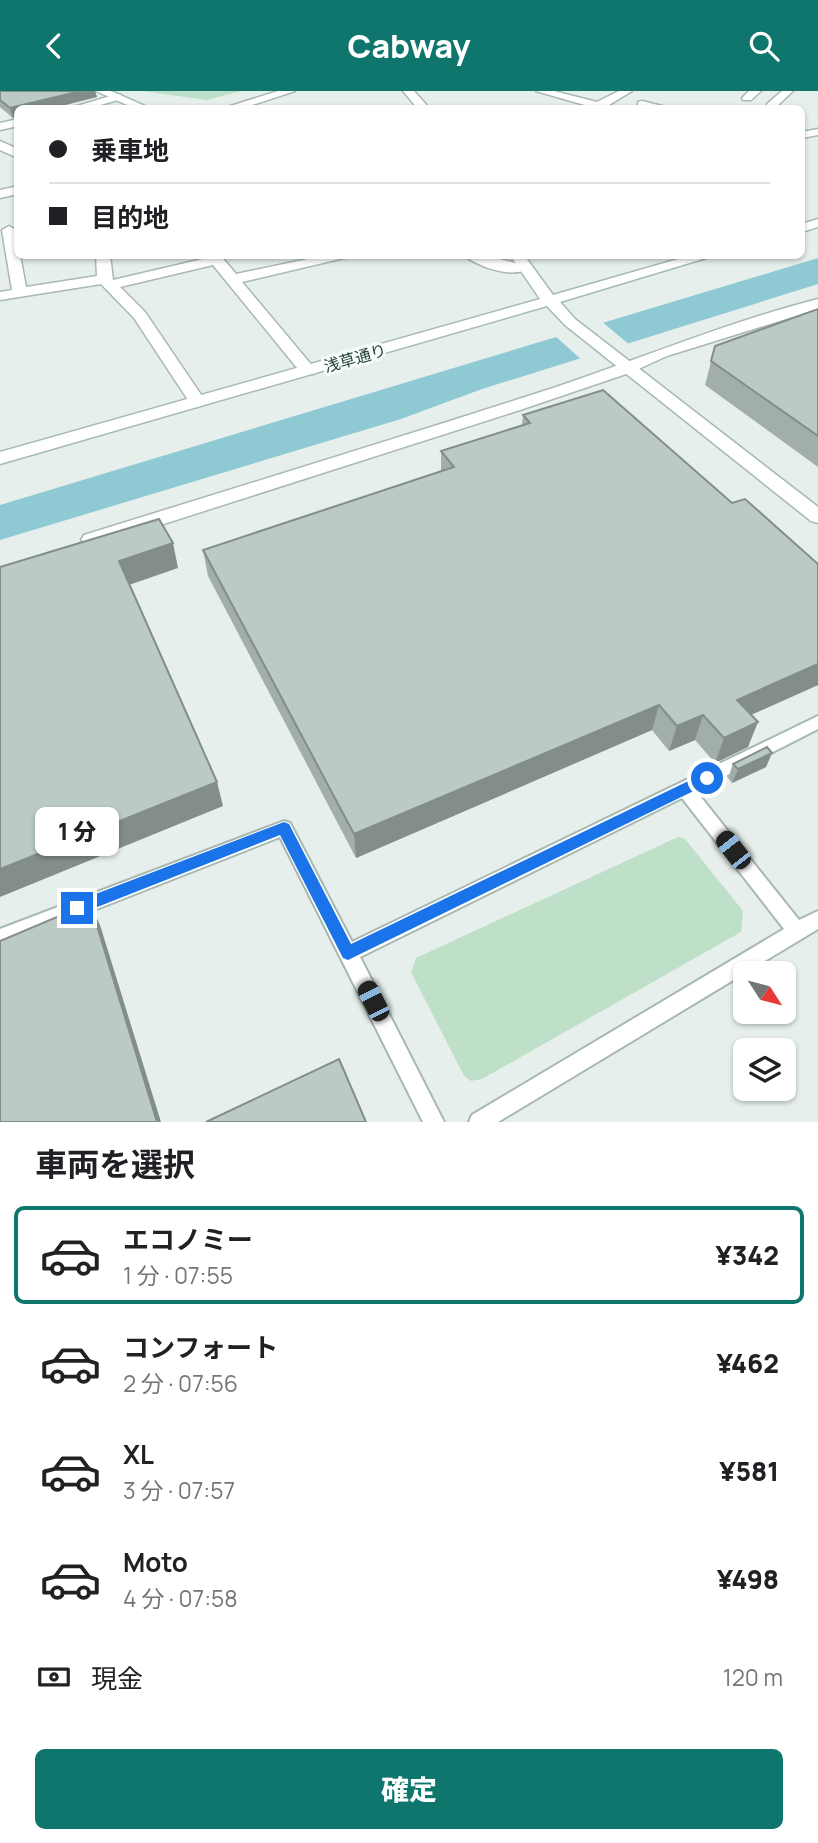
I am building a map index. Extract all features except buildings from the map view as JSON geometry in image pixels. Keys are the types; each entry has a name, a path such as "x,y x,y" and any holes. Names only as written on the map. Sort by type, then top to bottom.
{"street":[{"path":"101,91 137,105"},
{"path":"240,105 290,91"},
{"path":"408,91 421,105"},
{"path":"541,91 589,105"},
{"path":"600,105 628,91"},
{"path":"772,105 788,91"},
{"path":"271,96 289,104"},
{"path":"87,105 117,97"},
{"path":"9,230 7,249 19,293"},
{"path":"108,259 107,282 140,315 198,402"},
{"path":"0,296 107,282 209,259"},
{"path":"214,259 308,371"},
{"path":"230,279 330,259"},
{"path":"481,259 502,267 520,261 551,303 570,323 818,517"},
{"name":"浅草通り","path":"0,458 551,303 696,259"},
{"path":"79,543 622,365 818,305"}],"lane":[{"path":"348,953 818,722"},
{"path":"685,789 797,932"},
{"path":"0,938 284,828 434,1122"},
{"path":"479,1122 818,919"}],"green space":[{"path":"141,91 241,91 207,100"},
{"path":"678,837 685,839 743,911 741,932 482,1079 471,1081 464,1076 411,972 416,958"}],"water":[{"path":"818,258 818,284 482,389 401,419 0,540 0,505"}],"pier":[{"path":"601,321 631,346 583,361 554,335"}],"route":[{"path":"77,908 284,828 348,953 707,778"}]}
